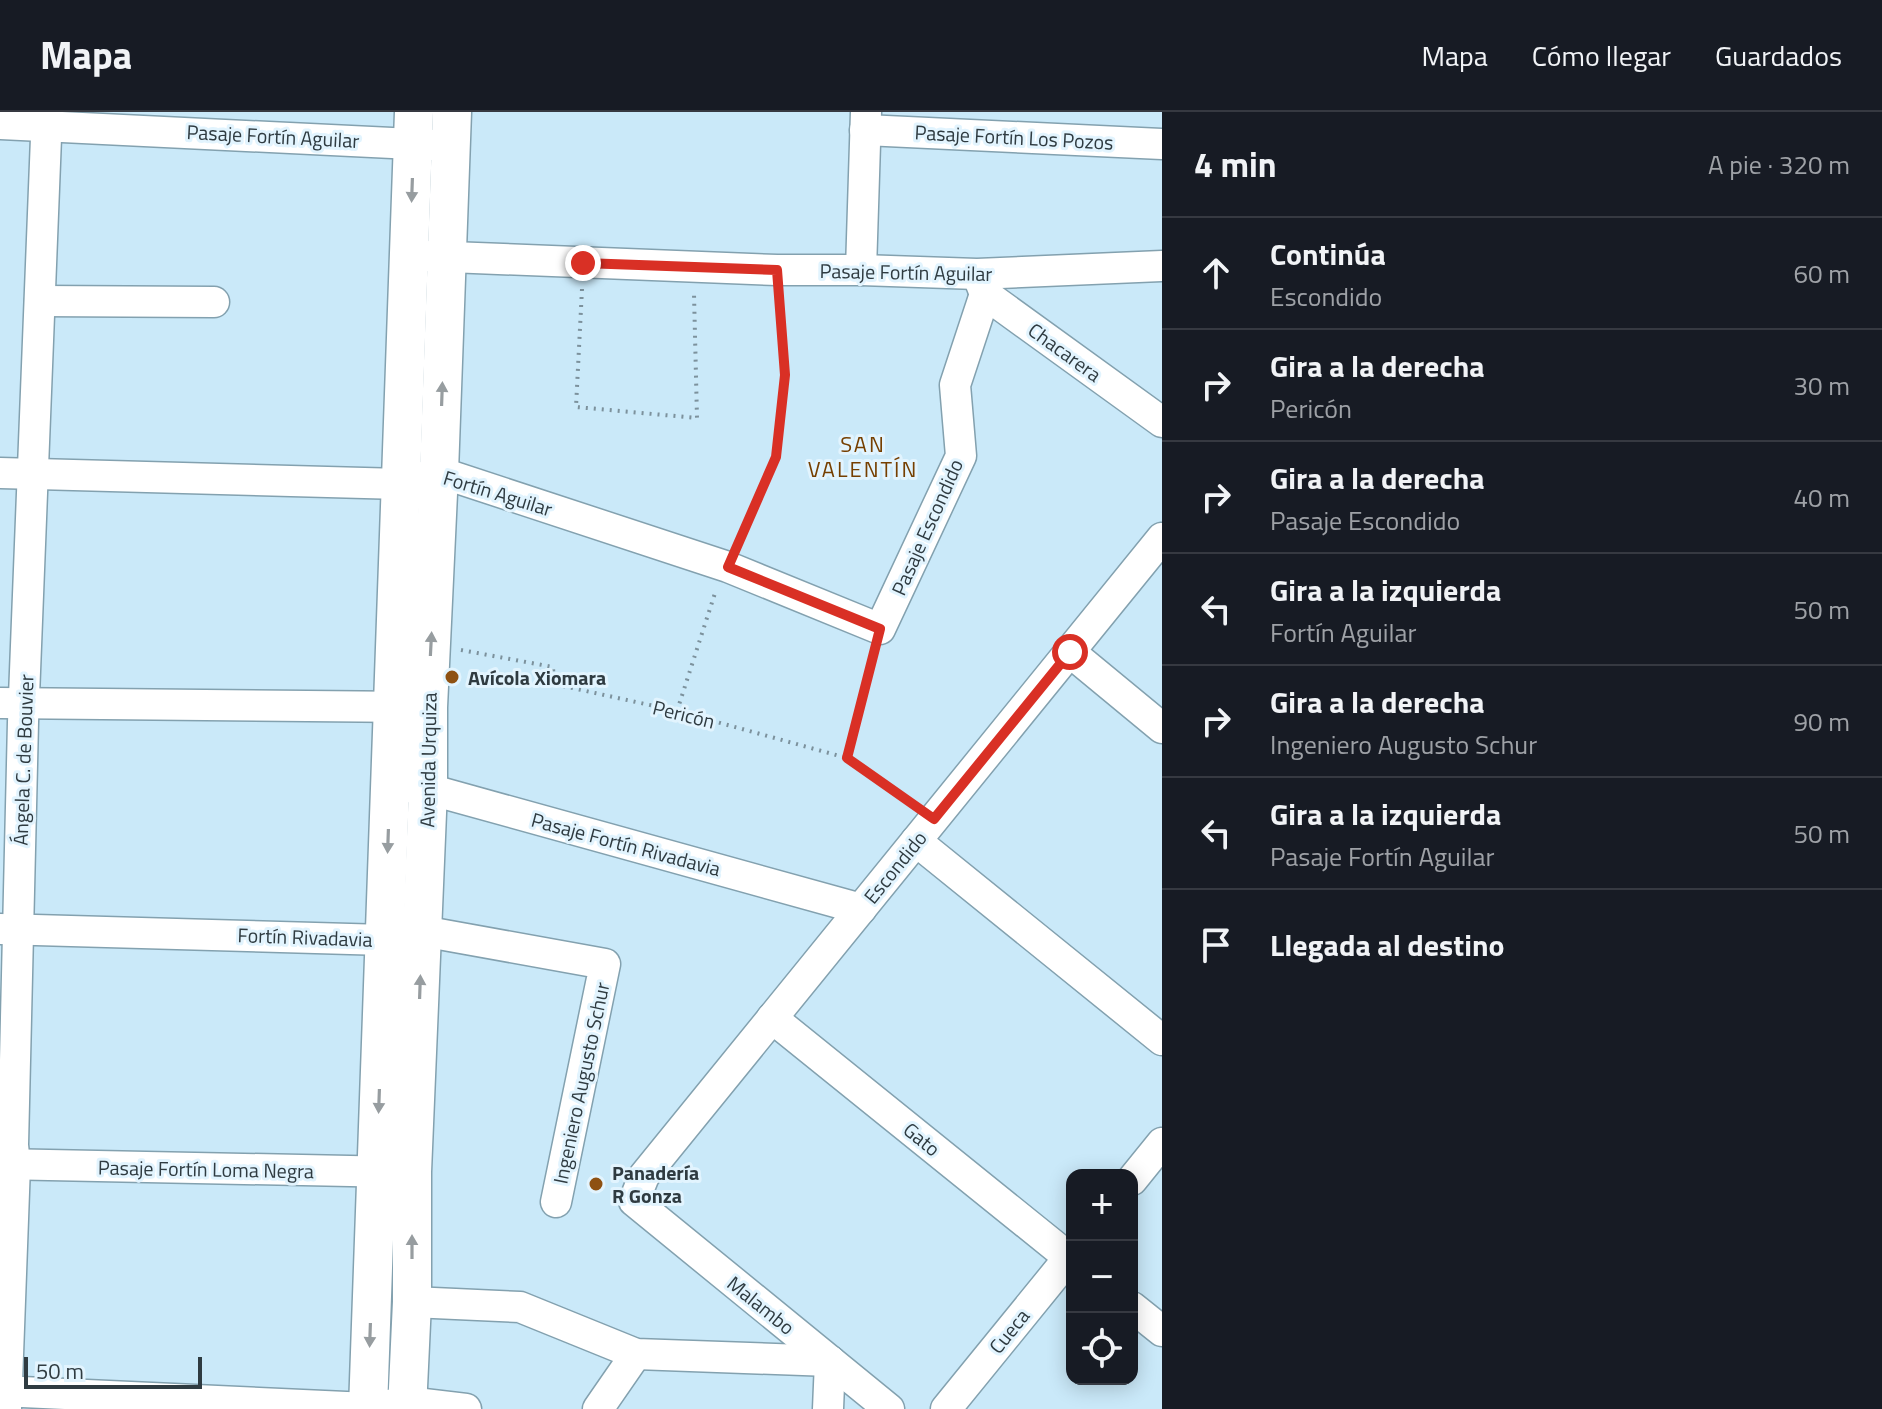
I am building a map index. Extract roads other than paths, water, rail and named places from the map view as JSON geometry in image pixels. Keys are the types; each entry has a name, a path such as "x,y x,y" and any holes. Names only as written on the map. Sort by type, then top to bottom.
{"main road":[{"name":"Avenida Urquiza","path":"368,1408 422,931 428,789 410,707 401,484 414,128"},
{"name":"Avenida Urquiza","path":"407,1406 412,1302 394,1173 385,940 390,786 410,707 431,645 452,129"}],"street":[{"name":"Pasaje Fortín Aguilar","path":"0,124 47,118 452,129"},
{"name":"Ángela C. de Bouvier","path":"5,1397 8,1165 13,1145 10,929 12,703 33,474 47,118"},
{"path":"861,270 866,121"},
{"name":"Pasaje Fortín Los Pozos","path":"866,121 1162,144"},
{"name":"Pasaje Fortín Aguilar","path":"409,255 777,270 861,270 981,284 1162,266"},
{"name":"Chacarera","path":"981,284 1162,422"},
{"name":"Pasaje Escondido","path":"880,629 961,456 955,385 981,284"},
{"path":"40,301 214,302"},
{"name":"Fortín Aguilar","path":"0,473 401,484 439,472 728,567 880,629"},
{"name":"Escondido","path":"634,1201 644,1176 1162,538"},
{"path":"1070,652 1162,728"},
{"path":"12,703 410,707"},
{"name":"Pasaje Fortín Rivadavia","path":"390,786 428,789 861,909"},
{"path":"925,830 1162,1040"},
{"name":"Fortín Rivadavia","path":"10,929 385,940 422,931 605,964"},
{"name":"Ingeniero Augusto Schur","path":"556,1202 605,964"},
{"name":"Gato","path":"772,1018 1066,1253"},
{"path":"1138,1173 1162,1143"},
{"name":"Pasaje Fortín Loma Negra","path":"8,1165 394,1173"},
{"name":"Malambo","path":"634,1201 889,1409"},
{"name":"Cueca","path":"946,1409 1066,1263"},
{"path":"412,1302 520,1307 636,1354 830,1361 828,1409"},
{"path":"1138,1312 1162,1331"},
{"path":"598,1409 636,1354"},
{"path":"5,1397 466,1409"}],"place":[{"name":"Avícola Xiomara","path":"452,677"},
{"name":"Panadería R Gonza","path":"596,1184"}],"district":[{"name":"SAN VALENTÍN","path":"863,456"}]}
